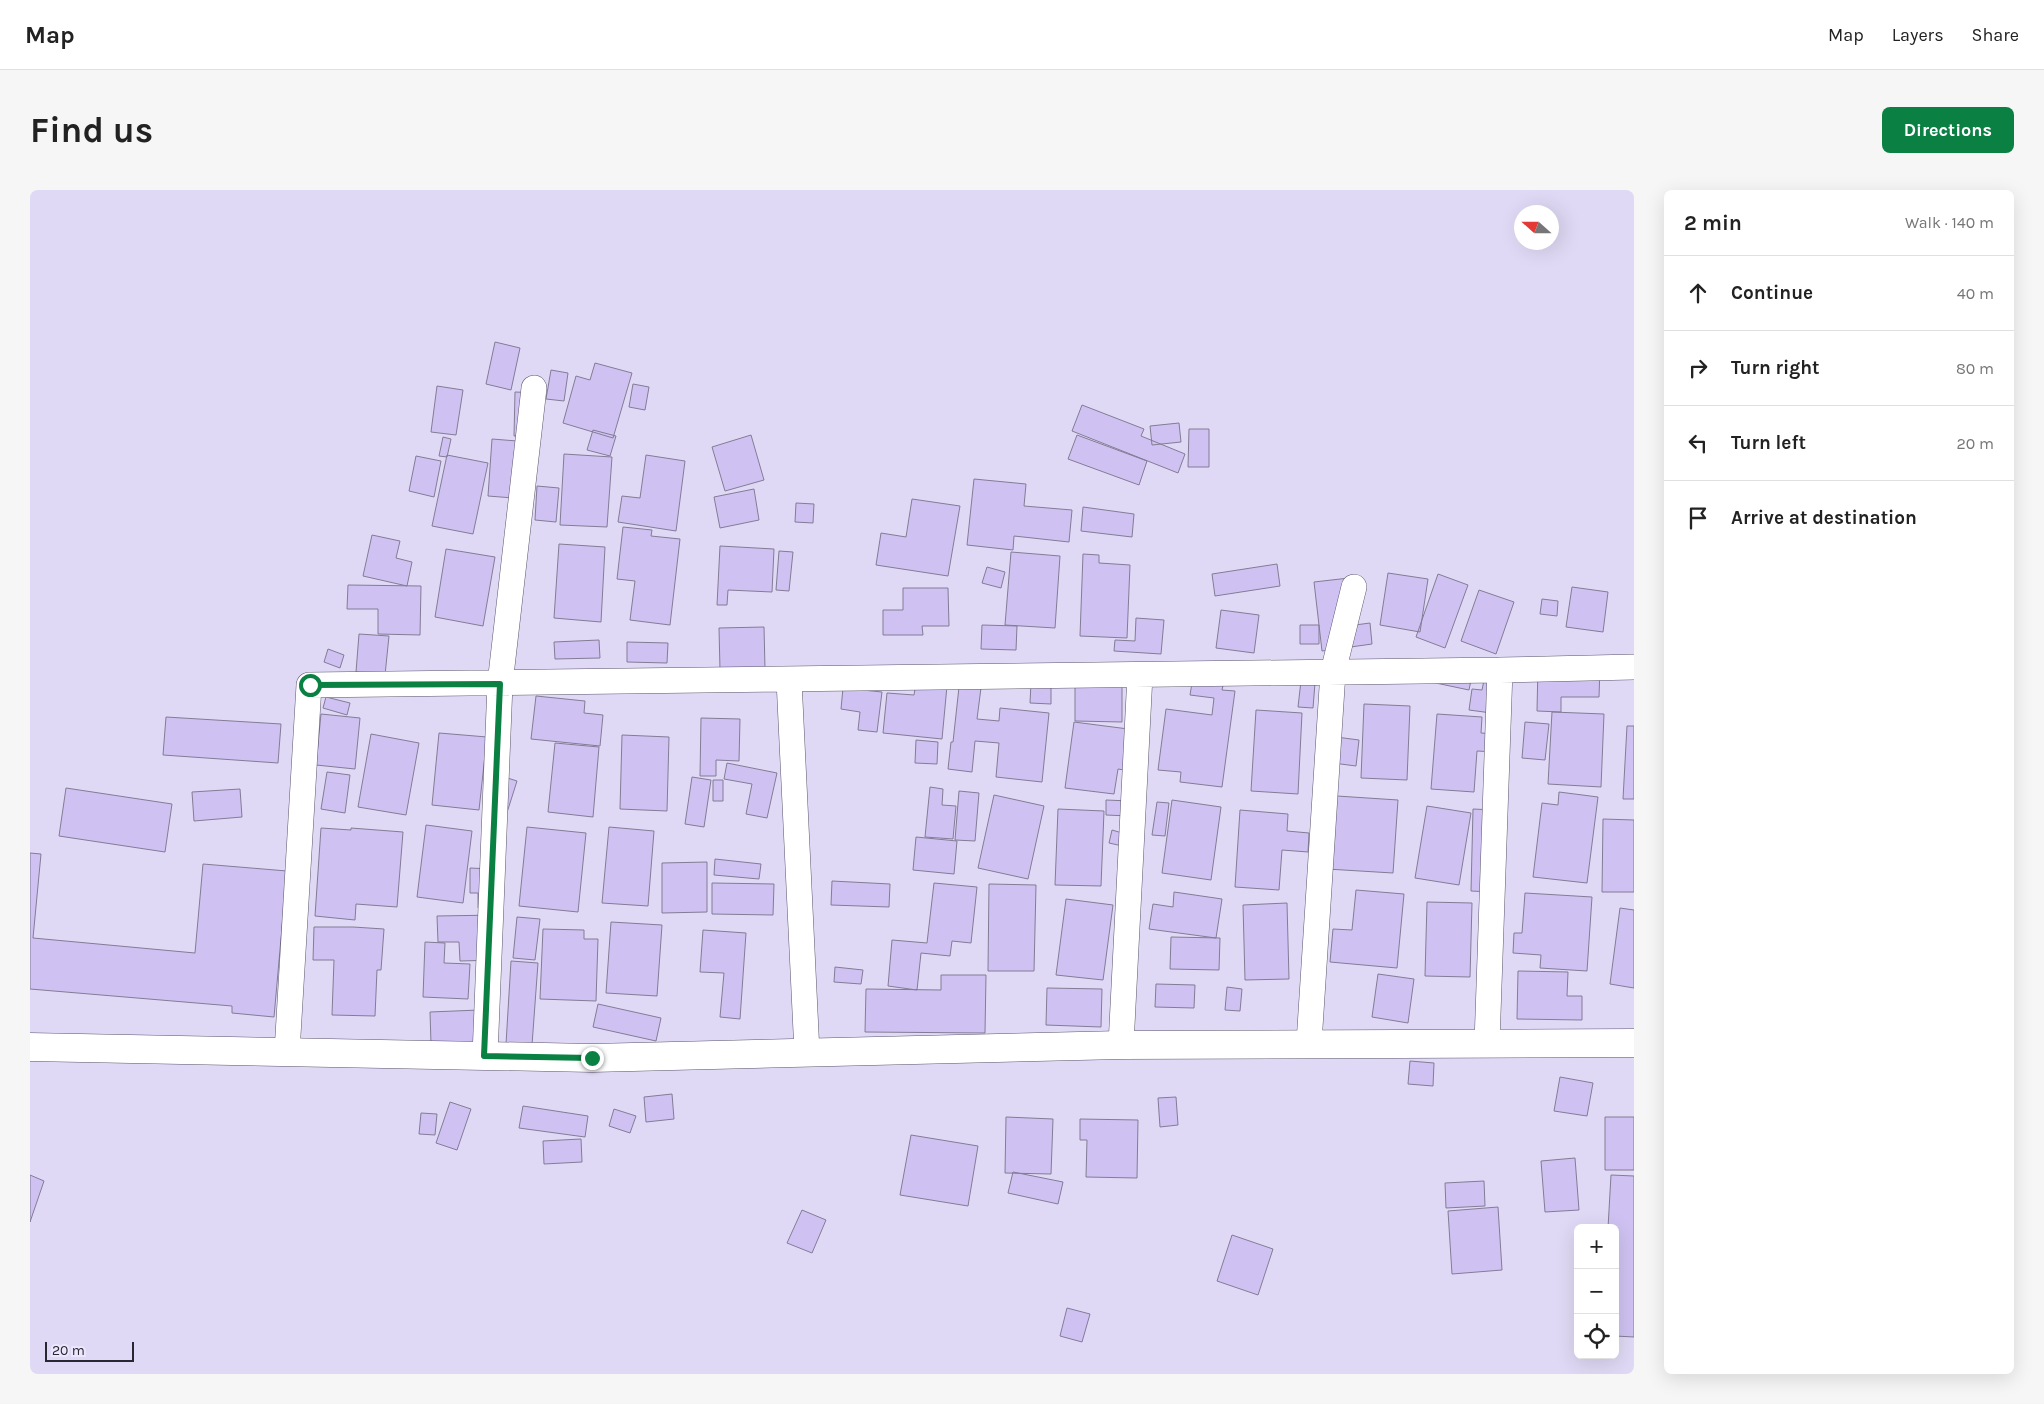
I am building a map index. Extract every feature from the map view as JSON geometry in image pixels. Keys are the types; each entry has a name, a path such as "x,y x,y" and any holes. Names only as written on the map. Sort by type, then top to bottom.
{"main road":[{"path":"30,1047 592,1058 1121,1045 1634,1043"}],"street":[{"path":"484,1056 500,684 534,388"},
{"path":"1310,1043 1333,672 1354,587"},
{"path":"287,1052 310,685 500,684 1634,667"},
{"path":"1488,1043 1500,670"},
{"path":"1121,1045 1140,675"},
{"path":"790,680 807,1053"}],"building":[{"path":"495,342 520,348 511,390 486,384"},
{"path":"595,363 632,373 613,438 563,423 576,376 590,380"},
{"path":"551,370 568,373 564,401 546,399"},
{"path":"633,384 649,387 645,410 629,407"},
{"path":"437,386 463,390 456,435 431,432"},
{"path":"515,392 541,393 540,436 514,436"},
{"path":"1082,405 1144,429 1141,436 1185,454 1178,473 1072,431"},
{"path":"1179,423 1181,442 1152,445 1150,426"},
{"path":"1189,429 1209,429 1209,467 1188,467"},
{"path":"593,430 616,436 610,456 587,450"},
{"path":"751,435 764,480 725,491 712,447"},
{"path":"1077,435 1147,461 1139,485 1068,459"},
{"path":"443,437 451,439 447,457 439,456"},
{"path":"492,439 517,441 513,498 488,496"},
{"path":"564,454 612,457 607,527 560,525"},
{"path":"447,455 488,463 473,534 432,526"},
{"path":"646,455 685,461 676,531 618,522 622,496 640,498"},
{"path":"416,456 441,461 434,497 409,491"},
{"path":"974,479 1026,484 1024,506 1072,510 1069,542 1014,536 1013,550 967,545"},
{"path":"537,486 559,488 556,522 535,520"},
{"path":"754,489 759,520 720,528 714,497"},
{"path":"912,499 960,506 948,576 876,565 881,533 906,537"},
{"path":"796,503 814,504 813,523 795,522"},
{"path":"1083,507 1134,514 1132,537 1081,531"},
{"path":"623,527 652,530 651,536 680,539 670,625 630,620 635,581 617,579"},
{"path":"372,535 400,541 396,558 412,562 407,586 363,576"},
{"path":"559,544 605,547 601,622 554,618"},
{"path":"720,546 774,549 772,592 728,590 727,605 717,605"},
{"path":"446,549 495,557 483,626 435,617"},
{"path":"779,551 793,552 789,591 776,590"},
{"path":"1011,552 1060,556 1055,628 1005,625"},
{"path":"1083,554 1099,555 1099,563 1130,565 1127,638 1080,636"},
{"path":"1277,564 1280,586 1215,596 1212,574"},
{"path":"987,567 1005,572 1001,588 982,583"},
{"path":"1388,573 1428,579 1420,632 1380,625"},
{"path":"1438,574 1468,585 1445,648 1416,637"},
{"path":"1349,578 1355,625 1370,623 1372,644 1322,651 1314,582"},
{"path":"348,585 421,586 420,635 378,634 378,609 347,609"},
{"path":"1572,587 1608,592 1603,632 1566,627"},
{"path":"903,588 948,588 949,626 922,626 923,635 883,635 883,610 903,610"},
{"path":"1479,590 1514,602 1496,654 1461,641"},
{"path":"1542,599 1558,601 1557,616 1540,614"},
{"path":"1221,610 1259,615 1254,653 1216,648"},
{"path":"1136,618 1164,620 1161,654 1114,651 1115,640 1135,641"},
{"path":"982,625 1017,626 1016,650 981,649"},
{"path":"1300,625 1319,625 1319,644 1300,644"},
{"path":"764,627 765,669 720,670 719,628"},
{"path":"359,634 389,636 385,675 356,672"},
{"path":"599,640 600,658 555,659 554,642"},
{"path":"627,642 668,643 667,663 627,662"},
{"path":"328,649 344,655 340,668 324,662"},
{"path":"1538,665 1600,667 1599,697 1561,697 1561,712 1537,711"},
{"path":"1472,675 1469,690 1431,682"},
{"path":"1485,675 1499,714 1469,710 1472,689 1482,690"},
{"path":"1193,677 1224,681 1222,690 1235,691 1222,787 1180,782 1181,772 1158,770 1166,709 1212,715 1214,698 1190,695"},
{"path":"960,678 982,680 977,719 999,721 1000,708 1049,713 1042,782 996,777 999,743 975,741 972,772 948,769"},
{"path":"1075,680 1122,681 1122,722 1075,721"},
{"path":"1301,681 1315,683 1313,708 1298,707"},
{"path":"916,683 947,686 942,739 883,733 887,693 914,695"},
{"path":"1031,683 1051,683 1051,704 1030,703"},
{"path":"843,688 882,692 877,732 858,730 860,712 841,709"},
{"path":"536,696 585,701 584,713 603,715 600,746 531,739"},
{"path":"326,697 350,703 347,715 323,708"},
{"path":"1364,704 1410,706 1407,780 1361,778"},
{"path":"1256,710 1302,713 1298,794 1251,791"},
{"path":"1552,712 1604,714 1601,787 1548,784"},
{"path":"321,714 360,718 355,769 316,765"},
{"path":"1437,714 1482,717 1481,733 1497,734 1496,752 1477,751 1474,792 1431,789"},
{"path":"166,717 281,724 278,763 163,755"},
{"path":"701,718 740,719 739,761 716,760 716,776 700,776"},
{"path":"1074,722 1136,730 1131,771 1118,769 1114,794 1065,788"},
{"path":"1525,722 1549,724 1545,760 1522,758"},
{"path":"1627,726 1634,726 1634,799 1623,799"},
{"path":"439,733 487,737 479,810 432,805"},
{"path":"371,734 419,743 406,815 358,807"},
{"path":"622,735 669,737 667,811 620,809"},
{"path":"1336,737 1359,740 1356,766 1333,763"},
{"path":"916,740 938,742 937,764 915,763"},
{"path":"555,743 599,747 593,817 548,812"},
{"path":"727,763 777,773 767,818 746,814 752,784 724,779"},
{"path":"327,772 350,775 345,813 321,809"},
{"path":"498,775 517,781 504,822"},
{"path":"692,777 711,780 704,827 685,824"},
{"path":"713,780 723,780 723,801 713,801"},
{"path":"930,787 943,789 942,805 956,806 953,839 925,837"},
{"path":"66,788 172,804 165,852 59,836"},
{"path":"240,789 242,817 194,821 192,792"},
{"path":"959,791 979,793 975,841 955,840"},
{"path":"1559,792 1598,797 1587,883 1533,877 1542,803 1558,805"},
{"path":"994,795 1044,806 1028,879 978,868"},
{"path":"1337,796 1398,800 1393,873 1327,869"},
{"path":"1106,800 1130,801 1129,816 1106,815"},
{"path":"1172,800 1221,807 1211,880 1162,873"},
{"path":"1157,802 1169,803 1165,836 1152,835"},
{"path":"1427,806 1471,813 1459,885 1415,878"},
{"path":"1058,809 1104,811 1101,886 1055,885"},
{"path":"1473,809 1494,810 1492,892 1471,891"},
{"path":"1240,810 1288,814 1287,831 1309,833 1308,852 1282,850 1279,890 1235,887"},
{"path":"1603,819 1634,820 1634,892 1602,892"},
{"path":"426,825 472,831 463,903 417,897"},
{"path":"527,827 586,833 578,912 519,906"},
{"path":"609,827 654,831 648,906 602,903"},
{"path":"321,828 403,832 397,907 356,904 355,920 315,916"},
{"path":"1112,830 1129,835 1127,847 1109,843"},
{"path":"916,837 957,841 954,874 913,870"},
{"path":"30,853 41,854 33,938 195,953 203,864 287,871 274,1017 232,1013 232,1006 30,989"},
{"path":"715,859 761,864 759,879 714,875"},
{"path":"707,862 707,912 662,913 662,863"},
{"path":"470,868 491,869 490,908 478,908 478,893 470,893"},
{"path":"832,881 890,884 889,907 831,905"},
{"path":"712,883 774,884 773,915 712,914"},
{"path":"934,883 977,887 971,943 952,941 950,956 921,953 917,990 888,986 892,940 927,943"},
{"path":"989,884 1036,885 1034,971 988,971"},
{"path":"1356,890 1404,894 1397,968 1330,962 1333,929 1352,930"},
{"path":"1174,892 1222,899 1216,938 1149,929 1153,904 1173,907"},
{"path":"1525,893 1592,897 1587,971 1540,968 1541,955 1513,953 1514,933 1522,933"},
{"path":"1066,899 1113,905 1103,980 1056,975"},
{"path":"1427,902 1472,903 1470,977 1425,976"},
{"path":"1287,903 1289,979 1245,980 1243,905"},
{"path":"1620,908 1634,910 1634,988 1610,984"},
{"path":"497,915 498,960 460,961 459,942 438,942 437,916"},
{"path":"517,917 540,919 535,960 513,958"},
{"path":"611,922 662,925 657,996 606,993"},
{"path":"314,927 384,929 381,970 377,970 375,1016 332,1015 334,960 313,960"},
{"path":"543,929 584,930 584,939 598,939 596,1001 540,999"},
{"path":"703,930 746,933 740,1019 720,1017 724,973 700,972"},
{"path":"1171,937 1220,938 1219,970 1170,969"},
{"path":"425,942 445,943 444,963 470,964 468,999 423,997"},
{"path":"511,961 538,963 532,1045 506,1044"},
{"path":"835,967 863,970 861,984 834,982"},
{"path":"1518,971 1568,972 1567,996 1582,996 1582,1020 1517,1019"},
{"path":"1378,974 1414,979 1408,1023 1372,1017"},
{"path":"941,975 986,975 985,1033 865,1032 866,989 941,990"},
{"path":"1156,984 1195,985 1194,1008 1155,1007"},
{"path":"1227,987 1242,989 1240,1011 1225,1010"},
{"path":"1047,988 1102,989 1101,1027 1046,1025"},
{"path":"598,1004 661,1018 656,1041 593,1027"},
{"path":"479,1010 479,1043 431,1044 430,1012"},
{"path":"1410,1061 1434,1063 1433,1086 1408,1084"},
{"path":"1560,1077 1593,1083 1587,1116 1554,1111"},
{"path":"672,1094 674,1119 646,1122 644,1097"},
{"path":"1176,1097 1178,1125 1160,1127 1158,1098"},
{"path":"450,1102 471,1109 457,1150 436,1143"},
{"path":"523,1106 588,1116 585,1137 519,1128"},
{"path":"614,1109 636,1116 630,1133 609,1126"},
{"path":"421,1113 437,1114 435,1135 419,1134"},
{"path":"1006,1117 1053,1119 1051,1174 1005,1173"},
{"path":"1605,1117 1634,1117 1634,1170 1605,1170"},
{"path":"1080,1119 1138,1120 1137,1178 1086,1177 1087,1140 1080,1140"},
{"path":"911,1135 978,1146 968,1206 900,1195"},
{"path":"581,1139 582,1162 544,1164 543,1141"},
{"path":"1575,1158 1579,1210 1545,1212 1541,1161"},
{"path":"1013,1172 1063,1182 1058,1204 1008,1193"},
{"path":"30,1175 44,1181 30,1222"},
{"path":"1611,1175 1634,1176 1634,1337 1619,1336 1619,1224 1608,1224"},
{"path":"1484,1181 1485,1206 1446,1208 1445,1183"},
{"path":"1498,1207 1502,1270 1452,1274 1448,1211"},
{"path":"802,1210 826,1220 812,1253 787,1243"},
{"path":"1232,1235 1273,1249 1258,1295 1217,1281"},
{"path":"1067,1308 1090,1314 1082,1342 1060,1336"}],"route":[{"path":"310,685 500,684 484,1056 592,1058"}]}
